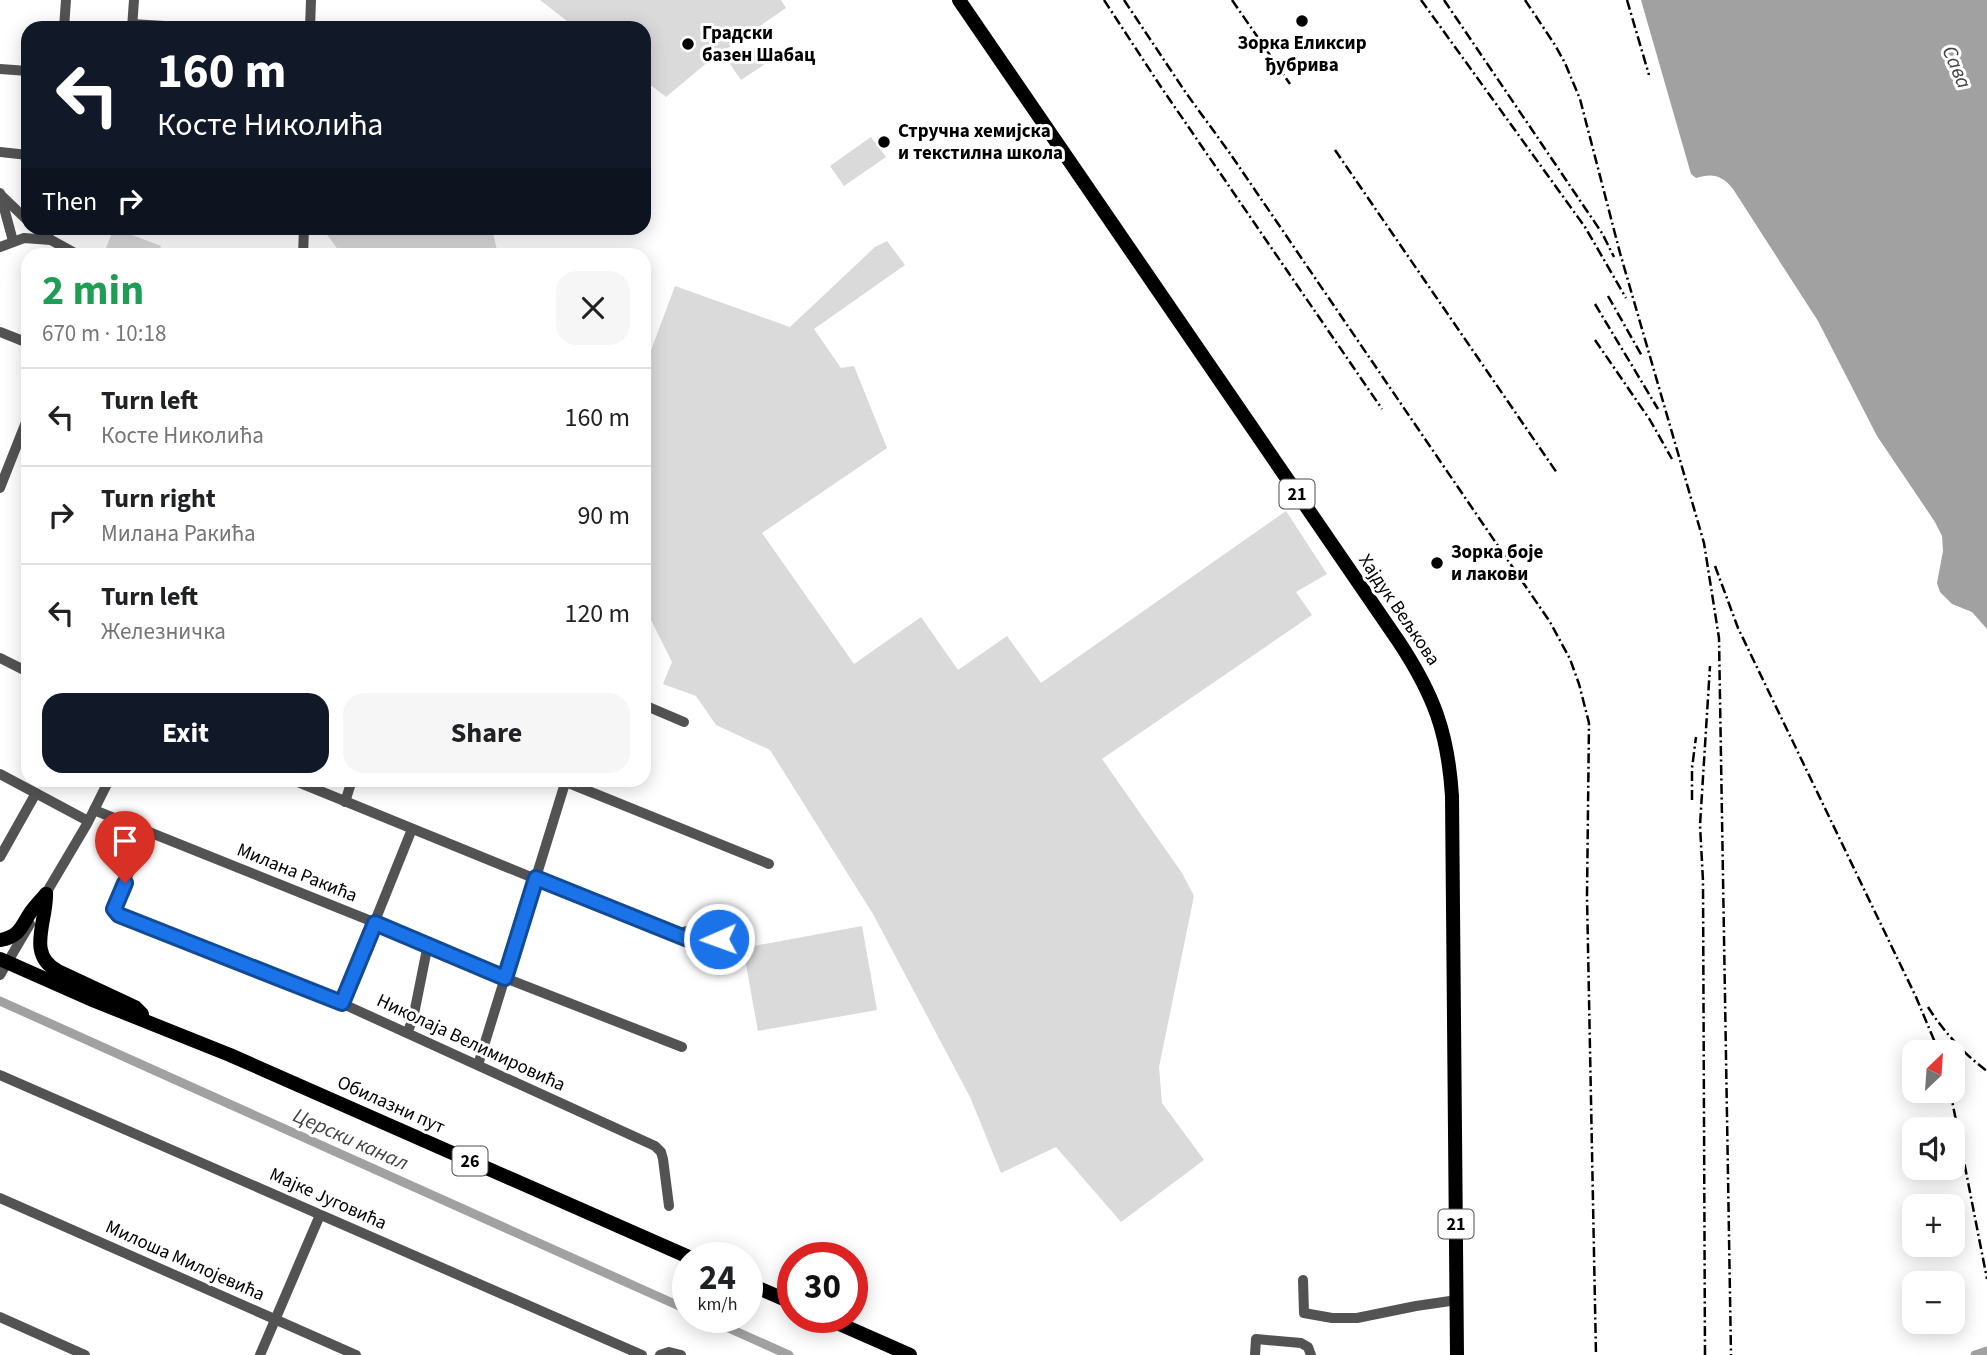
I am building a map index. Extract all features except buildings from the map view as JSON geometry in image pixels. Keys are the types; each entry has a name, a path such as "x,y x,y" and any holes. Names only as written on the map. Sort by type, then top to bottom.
{"main road":[{"name":"Хајдук Вељкова","path":"959,0 1399,642 1434,705 1448,760 1452,807 1457,1355"},
{"path":"0,940 13,937 22,928 46,894"},
{"path":"46,894 47,908 39,943 47,964 135,1007 142,1014"},
{"name":"Обилазни пут","path":"4,961 142,1014 672,1250"},
{"name":"Обилазни пут","path":"4,961 94,1001 230,1055"},
{"path":"860,1333 910,1355"}],"street":[{"path":"64,21 66,0"},
{"path":"132,21 134,0"},
{"path":"310,21 311,0"},
{"path":"0,69 21,70"},
{"path":"0,152 21,154"},
{"path":"0,194 21,214"},
{"path":"0,194 13,241"},
{"path":"45,235 66,248"},
{"path":"0,247 33,237 51,240"},
{"path":"0,332 21,341"},
{"path":"0,488 21,435"},
{"path":"0,658 21,665"},
{"path":"651,708 684,722"},
{"path":"0,774 21,785"},
{"path":"25,787 88,821"},
{"path":"4,961 46,894 106,787"},
{"path":"310,787 674,935"},
{"path":"345,802 350,787"},
{"path":"478,1065 562,787"},
{"path":"579,787 769,864"},
{"path":"0,857 36,793"},
{"name":"Милана Ракића","path":"94,810 428,944 505,978 682,1047"},
{"path":"342,1003 412,829"},
{"name":"Николаја Велимировића","path":"148,831 114,909 116,913 342,1003 659,1149 663,1159 669,1206"},
{"path":"407,1033 413,1018 428,944"},
{"name":"Мајке Југовића","path":"0,1075 642,1355"},
{"name":"Милоша Милојевића","path":"0,1198 356,1355"},
{"path":"260,1355 320,1215"},
{"path":"1303,1280 1304,1313 1332,1318 1357,1318 1457,1300"},
{"path":"0,1317 85,1355"},
{"path":"1255,1355 1256,1339 1301,1343 1308,1347 1311,1355"},
{"path":"660,1355 668,1352 681,1355"}],"shaded area":[{"name":"Градски базен Шабац","path":"540,0 781,0 786,8 709,61 666,97 651,85 651,21 567,21"},
{"path":"757,46 768,62 741,80 730,64"},
{"path":"871,137 886,157 844,186 830,166"},
{"path":"111,235 132,235 161,246 160,248 106,248"},
{"path":"327,235 494,235 496,248 337,248"},
{"path":"887,241 905,265 814,329 841,368 854,366 887,448 762,533 854,664 921,617 958,670 1007,636 1041,683 1286,511 1327,574 1296,592 1312,615 1102,759 1182,873 1194,896 1159,1067 1162,1103 1204,1160 1121,1222 1056,1147 1001,1173 970,1097 873,914 770,750 716,725 696,696 663,684 672,662 651,620 651,350 675,286 790,327 875,247"},
{"path":"862,926 877,1010 758,1031 743,948"}],"water":[{"name":"Сава","path":"1641,0 1987,0 1987,629 1972,612 1952,604 1940,592 1937,583 1943,551 1942,536 1935,522 1877,436 1818,321 1733,189 1716,176 1696,178 1691,174"}],"waterway":[{"name":"Церски канал","path":"0,1001 672,1303"},
{"name":"Церски канал","path":"740,1333 789,1355"},
{"name":"Церски канал","path":"1975,1355 1987,1351"}],"railway":[{"path":"1104,0 1382,409"},
{"path":"1124,0 1550,622 1570,659 1579,684 1589,723 1587,896 1596,1355"},
{"path":"1232,0 1290,84"},
{"path":"1421,0 1585,227 1626,298"},
{"path":"1444,0 1602,233 1614,257"},
{"path":"1525,0 1555,45 1580,99 1620,253 1704,543 1719,638 1731,1355"},
{"path":"1627,0 1649,75"},
{"path":"1335,150 1557,473"},
{"path":"1608,296 1642,356"},
{"path":"1595,304 1658,409"},
{"path":"1595,340 1650,420 1672,459"},
{"path":"1715,566 1738,628 1916,997 1934,1040"},
{"path":"1705,1355 1703,881 1700,825 1710,666"},
{"path":"1692,800 1696,737"},
{"path":"1928,1007 1955,1042 1987,1071"},
{"path":"1953,1103 1987,1279"}],"place":[{"name":"Зорка Еликсир ђубрива","path":"1302,21"},
{"name":"Градски базен Шабац","path":"688,44"},
{"name":"Стручна хемијска и текстилна школа","path":"884,142"},
{"name":"Зорка боје и лакови","path":"1437,563"}],"route":[{"path":"125,883 114,909 119,915 342,1003 375,923 505,978 536,878 705,946 713,946 719,939"}]}
